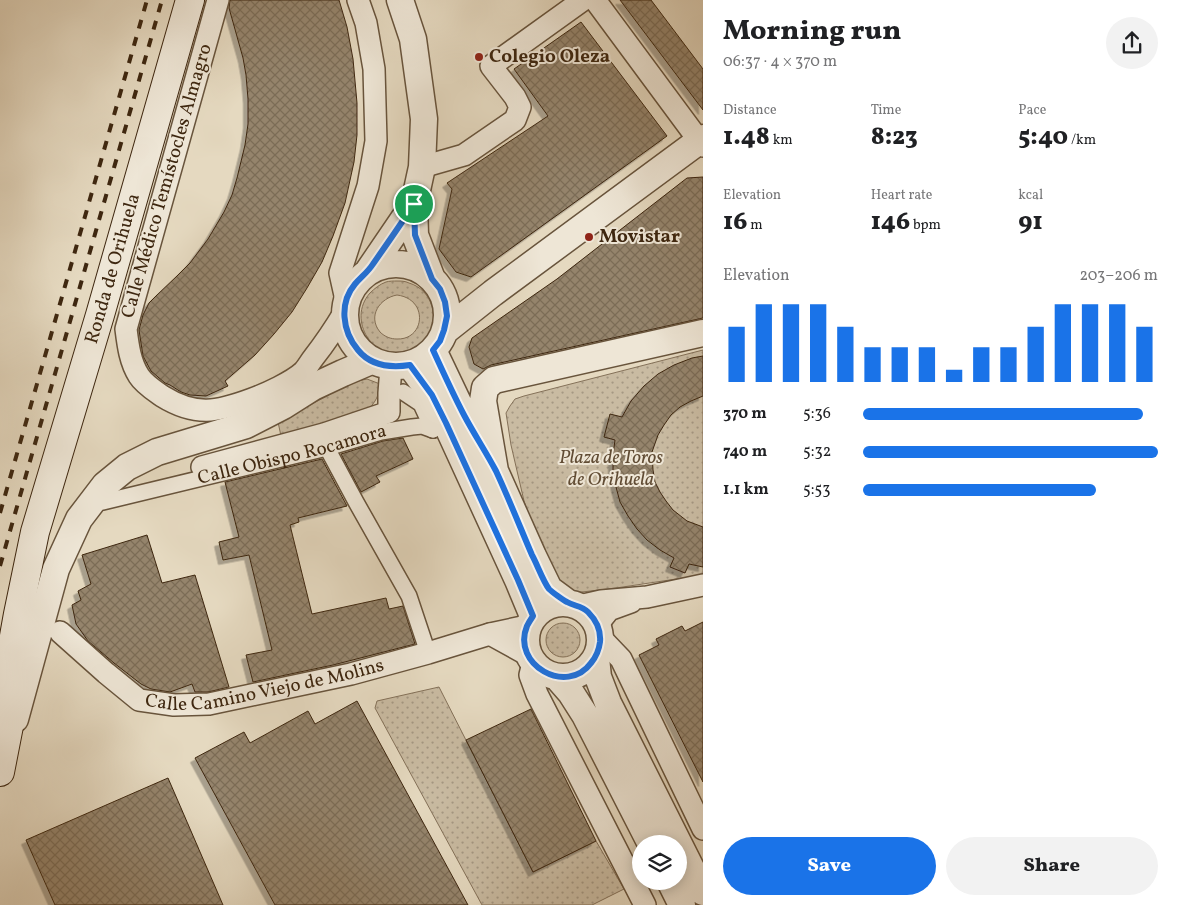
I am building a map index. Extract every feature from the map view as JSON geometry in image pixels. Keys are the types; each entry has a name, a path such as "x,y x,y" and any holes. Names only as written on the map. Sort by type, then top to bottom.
{"main road":[{"name":"Ronda de Orihuela","path":"0,714 35,532 189,1"},
{"name":"Ronda de Orihuela","path":"0,772 19,677 29,605 35,532"}],"street":[{"name":"Calle Médico Temístocles Almagro","path":"218,0 126,329 130,356 140,377 156,391 176,404 188,409 209,411 232,406 279,387 302,372 327,340 345,306"},
{"path":"358,0 366,23 374,69 376,141 368,186 340,273 345,306 345,327 351,340 360,352 391,364 432,395 518,580 530,621"},
{"path":"400,0 413,39 424,119 422,167 414,204 415,235 432,279"},
{"path":"422,167 464,155 515,120 520,107 515,97 491,66 583,0"},
{"path":"0,772 56,569 79,519 105,485 127,467 157,452 246,425 283,406 313,387 343,373 423,359 439,340 493,293 702,142 595,0"},
{"path":"367,273 414,204"},
{"path":"345,306 354,284 367,273 389,264 401,264 412,267 432,279 440,289 445,302 447,316 439,340 464,415 496,471 549,589 587,611 593,617 598,640 598,677 608,703 703,892"},
{"path":"445,302 493,293"},
{"path":"496,471 483,401 485,388 494,380 703,333"},
{"name":"Calle Obispo Rocamora","path":"202,467 324,434 389,412 391,364"},
{"name":"Calle Obispo Rocamora","path":"103,502 328,448 381,432 422,426 433,430 421,404 403,392"},
{"path":"328,448 409,596 428,653"},
{"path":"645,905 537,694 530,675 531,659 526,647 525,638 530,621 540,610 558,602 573,604 647,596 703,585"},
{"path":"490,634 531,659 540,669 548,674 557,677 568,677 589,667 609,610 647,596"},
{"name":"Calle Camino Viejo de Molins","path":"60,632 139,700 174,706 209,704 351,674 428,653 530,621"},
{"path":"598,640 621,659 703,829"},
{"path":"557,677 571,693 585,715 646,835"},
{"path":"674,890 682,905"}],"green space":[{"path":"389,281 403,281 417,287 429,299 433,314 431,331 427,339 419,347 411,351 396,354 384,352 367,337 361,315 363,304 370,293 377,287","holes":["397,295 407,298 418,311 418,327 406,338 395,339 384,335 376,326 375,314 377,309 385,300 391,297"]},
{"name":"Plaza de Toros de Orihuela","path":"703,350 703,575 582,592 574,592 560,584 538,540 524,501 511,445 506,413 510,406 515,399 524,396"},
{"path":"367,379 380,384 377,398 368,410 281,436 278,422 349,383"},
{"path":"563,623 570,624 575,628 579,633 579,647 575,652 570,656 563,657 556,656 551,652 547,647 546,640 547,633 551,628 556,624"},
{"path":"439,687 533,872 596,841 624,889 592,905 482,905 375,708 377,701"}],"building":[{"path":"230,0 339,0 347,27 353,59 357,103 357,135 354,162 345,203 333,236 322,262 292,312 255,355 225,381 228,386 206,396 190,395 165,383 151,371 143,356 139,330 149,303 190,263 208,239 224,212 237,178 248,124 248,99 243,58 229,8"},
{"path":"620,0 651,0 703,69 703,110"},
{"path":"581,22 667,136 471,277 456,272 439,249 452,189 447,183 548,116 514,69"},
{"path":"703,177 703,318 491,365 483,369 474,364 469,347 472,338 557,279 687,178"},
{"path":"703,356 703,396 680,407 671,415 658,435 652,452 655,482 666,501 673,510 687,521 703,527 703,567 689,564 685,573 670,567 674,558 647,540 628,516 620,502 613,471 615,440 604,437 610,414 622,417 631,401 658,374 674,365"},
{"path":"403,438 413,459 376,476 380,482 361,492 341,454 383,441"},
{"path":"322,459 347,506 298,518 299,522 290,525 312,614 386,598 389,609 403,606 415,644 333,665 253,682 246,655 272,650 249,555 223,560 219,542 239,537 225,482"},
{"path":"147,535 162,583 195,575 229,687 208,692 195,692 192,684 170,692 151,689 141,684 88,641 76,624 72,605 81,600 78,591 91,584 82,555"},
{"path":"703,622 703,782 639,655 659,645 656,639 682,626 685,631"},
{"path":"357,701 468,905 275,905 195,758 244,732 250,743 308,711 315,724"},
{"path":"531,709 596,841 533,872 466,740"},
{"path":"168,778 223,905 55,905 26,840"}],"railway":[{"path":"0,513 147,0"},
{"path":"0,566 162,0"}],"place":[{"name":"Colegio Oleza","path":"479,57"},
{"name":"Movistar","path":"589,237"}],"route":[{"path":"414,204 415,235 432,279 440,289 445,302 447,316 440,341 433,350 464,415 496,471 549,589 568,602 587,611 597,625 600,637 596,658 589,667 568,677 557,677 548,674 533,663 528,655 525,638 527,626 533,616 432,395 410,365 391,367 371,361 360,352 351,340 345,327 344,313 346,300 354,284 367,273 414,204"}]}
